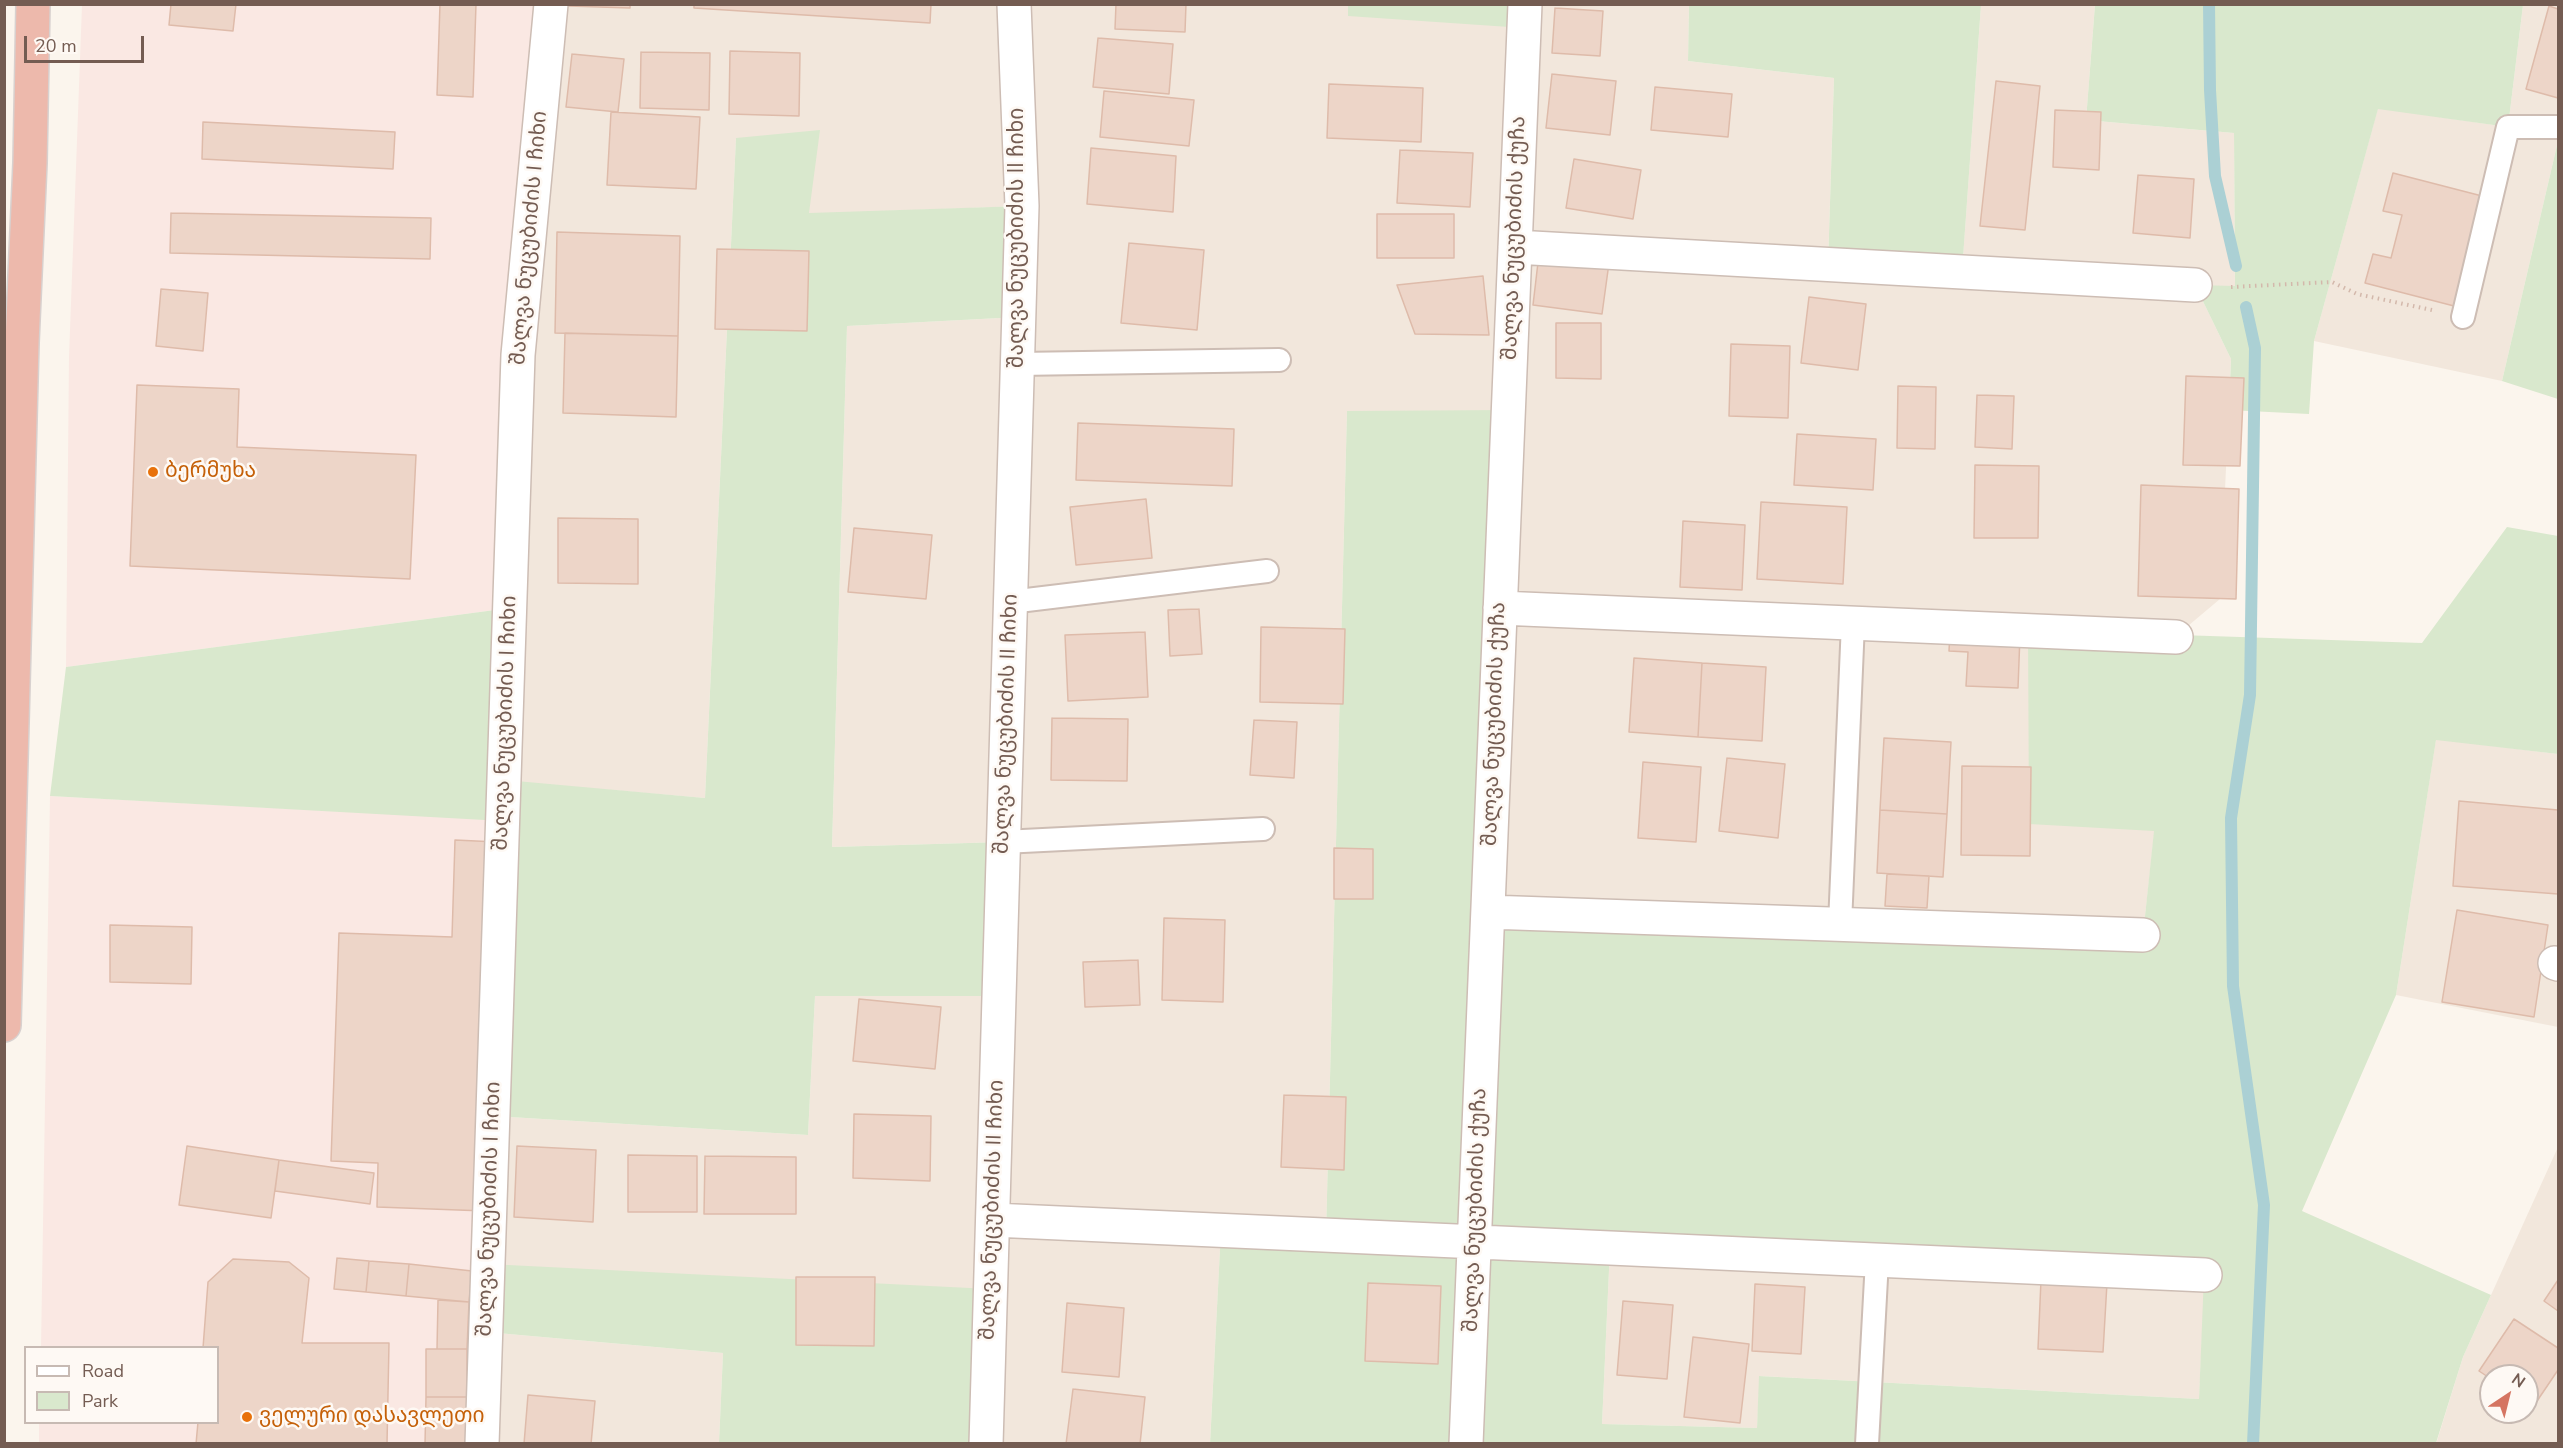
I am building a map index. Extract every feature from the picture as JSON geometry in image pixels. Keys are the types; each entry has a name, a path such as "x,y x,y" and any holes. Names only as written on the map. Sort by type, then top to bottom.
{"highway":[{"path":"4,1025 13,342 30,163 33,4"}],"street":[{"name":"შალვა ნუცუბიძის I ჩიხი","path":"482,1443 518,355 551,4"},
{"name":"შალვა ნუცუბიძის II ჩიხი","path":"986,1443 1022,206 1014,4"},
{"name":"შალვა ნუცუბიძის ქუჩა","path":"1466,1443 1525,4"},
{"path":"1515,247 2195,285"},
{"path":"1500,608 2176,636"},
{"path":"1488,912 2143,935"},
{"path":"993,1220 2205,1275"}],"lane":[{"path":"2463,317 2508,127 2559,127"},
{"path":"1018,364 1279,360"},
{"path":"1010,602 1267,571"},
{"path":"1840,924 1853,623"},
{"path":"1003,842 1263,830"},
{"path":"1867,1443 1877,1260"}],"path":[{"path":"2195,285 2235,287 2332,282 2357,294 2463,317"}],"shaded area":[{"path":"1348,4 1348,16 1525,5 1689,5 1688,61 1834,78 1828,264 1962,271 1981,5 2095,5 2086,120 2234,133 2235,287 2195,285 2231,359 2220,599 2176,636 2143,935 1488,912 1347,411 1326,1235 1221,1231 1210,1443 986,1443 488,1264 493,1116 808,1135 815,996 998,996 1003,842 832,847 847,326 1019,317 1022,206 809,214 736,138 705,798 504,781 551,5"},
{"path":"82,5 551,5 510,608 66,667 69,357"},
{"path":"2523,5 2558,5 2558,141 2502,381 2314,341 2378,108 2508,127"},
{"path":"2436,739 2558,754 2558,1027 2396,995"},
{"path":"50,796 503,820 482,1443 39,1444 39,1424 219,1424 219,1346 41,1346"},
{"path":"2558,1147 2558,1443 2436,1444 2463,1357"},
{"path":"1610,1248 2205,1275 2199,1399 1760,1376 1757,1428 1602,1424"},
{"path":"486,1332 723,1353 719,1443 482,1444"}],"green space":[{"path":"1348,5 1525,5 1524,28 1348,16"},
{"path":"1689,5 1981,5 1962,272 1828,265 1834,78 1688,61"},
{"path":"2095,5 2523,5 2508,127 2378,109 2314,341 2309,414 2229,410 2231,359 2195,285 2235,286 2234,133 2086,120"},
{"path":"820,130 809,213 1022,206 1019,317 847,326 832,847 1003,842 999,996 815,996 808,1135 493,1116 503,821 50,796 66,667 510,608 505,780 705,798 736,138"},
{"path":"2558,141 2558,399 2502,381"},
{"path":"1508,410 1488,911 2143,935 2154,831 2029,824 2028,630 2422,643 2507,527 2558,536 2558,754 2436,740 2396,995 2302,1211 2491,1295 2463,1357 2436,1443 1210,1444 1221,1230 1326,1235 1347,411","holes":["1610,1248 2204,1275 2199,1399 1759,1376 1757,1428 1602,1424"]},
{"path":"488,1264 990,1289 986,1443 719,1443 723,1353 486,1332"}],"building":[{"path":"171,4 236,4 233,31 169,25"},
{"path":"440,4 476,4 473,97 437,95"},
{"path":"569,4 630,4 630,8 569,6"},
{"path":"694,4 931,4 930,23 694,8"},
{"path":"1116,4 1186,4 1185,32 1115,29"},
{"path":"2549,6 2558,9 2558,98 2526,89"},
{"path":"1555,8 1603,11 1600,56 1552,53"},
{"path":"1098,38 1173,44 1169,94 1093,87"},
{"path":"730,51 800,53 799,116 729,114"},
{"path":"641,52 710,53 709,110 640,108"},
{"path":"572,54 624,59 618,112 566,107"},
{"path":"1552,74 1616,81 1610,135 1546,128"},
{"path":"1996,81 2040,86 2025,230 1980,226"},
{"path":"1329,84 1423,88 1421,142 1327,138"},
{"path":"1655,87 1732,94 1728,137 1651,130"},
{"path":"1104,91 1194,100 1189,146 1100,137"},
{"path":"2055,110 2101,112 2099,170 2053,167"},
{"path":"611,112 700,117 696,189 607,185"},
{"path":"203,122 395,132 393,169 202,159"},
{"path":"1091,148 1176,156 1173,212 1087,204"},
{"path":"1400,150 1473,153 1470,207 1397,203"},
{"path":"1574,159 1641,170 1633,219 1566,208"},
{"path":"2393,173 2482,196 2454,306 2365,283 2373,254 2391,258 2402,215 2383,211"},
{"path":"2138,175 2194,179 2190,238 2133,233"},
{"path":"171,213 431,218 430,259 170,253"},
{"path":"1377,214 1454,214 1454,258 1377,258"},
{"path":"557,232 680,236 678,336 555,333"},
{"path":"1129,243 1204,250 1197,330 1121,323"},
{"path":"717,249 809,251 807,331 715,329"},
{"path":"1539,254 1609,263 1602,314 1533,305"},
{"path":"1483,276 1489,335 1415,334 1397,285"},
{"path":"161,289 208,293 203,351 156,346"},
{"path":"1809,297 1866,304 1858,370 1801,363"},
{"path":"1556,323 1601,323 1601,379 1556,378"},
{"path":"565,333 678,336 676,417 563,413"},
{"path":"1731,344 1790,346 1788,418 1729,416"},
{"path":"2186,376 2244,378 2240,466 2183,465"},
{"path":"137,385 239,389 237,447 416,455 410,579 130,566"},
{"path":"1898,386 1936,387 1935,449 1897,448"},
{"path":"1977,395 2014,396 2012,449 1975,447"},
{"path":"1078,423 1234,429 1232,486 1076,480"},
{"path":"1797,434 1876,439 1873,490 1794,485"},
{"path":"1975,465 2039,466 2038,538 1974,538"},
{"path":"2141,485 2239,489 2236,599 2138,596"},
{"path":"1146,499 1152,558 1076,565 1070,507"},
{"path":"1761,502 1847,507 1843,584 1757,579"},
{"path":"558,518 638,519 638,584 558,583"},
{"path":"1683,521 1745,525 1742,590 1680,587"},
{"path":"854,528 932,535 926,599 848,592"},
{"path":"1199,609 1202,654 1170,656 1168,610"},
{"path":"1261,627 1345,629 1343,704 1260,702"},
{"path":"1145,632 1148,697 1068,701 1065,635"},
{"path":"1950,632 2020,635 2018,688 1966,686 1968,652 1949,651"},
{"path":"1634,658 1702,663 1698,737 1629,732"},
{"path":"1702,663 1766,667 1762,741 1698,737"},
{"path":"1052,718 1128,719 1127,781 1051,780"},
{"path":"1254,720 1297,722 1294,778 1250,775"},
{"path":"1884,738 1951,742 1947,814 1880,810"},
{"path":"1727,758 1785,764 1778,838 1719,831"},
{"path":"1643,762 1701,767 1696,842 1638,838"},
{"path":"1962,766 2031,767 2030,856 1961,855"},
{"path":"2459,801 2558,810 2558,894 2453,886"},
{"path":"1880,810 1947,814 1943,877 1877,873"},
{"path":"455,840 497,842 485,1211 377,1207 378,1163 331,1161 339,933 452,937"},
{"path":"1334,848 1373,849 1373,899 1334,899"},
{"path":"1887,874 1929,876 1927,908 1885,906"},
{"path":"2457,910 2548,925 2534,1017 2442,1002"},
{"path":"1164,918 1225,920 1223,1002 1162,1000"},
{"path":"110,925 192,927 191,984 110,982"},
{"path":"1138,960 1140,1005 1085,1007 1083,962"},
{"path":"859,999 941,1007 935,1069 853,1061"},
{"path":"1284,1095 1346,1097 1344,1170 1281,1167"},
{"path":"854,1114 931,1116 930,1181 853,1178"},
{"path":"187,1146 279,1160 271,1218 179,1205"},
{"path":"517,1146 596,1150 593,1222 514,1217"},
{"path":"628,1155 697,1156 697,1212 628,1212"},
{"path":"705,1156 796,1157 796,1214 704,1214"},
{"path":"279,1160 374,1173 370,1204 275,1191"},
{"path":"337,1258 369,1261 366,1292 334,1289"},
{"path":"233,1259 289,1262 309,1278 302,1343 389,1343 387,1444 196,1444 198,1424 219,1424 219,1346 203,1346 208,1282"},
{"path":"369,1261 409,1264 406,1296 366,1292"},
{"path":"409,1264 472,1271 469,1302 406,1296"},
{"path":"796,1277 875,1277 874,1346 796,1345"},
{"path":"2041,1280 2107,1283 2103,1352 2038,1349"},
{"path":"2558,1280 2558,1311 2544,1301"},
{"path":"1368,1283 1441,1286 1438,1364 1365,1361"},
{"path":"1755,1284 1805,1287 1801,1354 1752,1351"},
{"path":"438,1300 469,1302 467,1349 437,1349"},
{"path":"1623,1301 1673,1305 1667,1379 1617,1375"},
{"path":"1067,1303 1124,1308 1119,1377 1062,1372"},
{"path":"2514,1319 2558,1348 2558,1370 2539,1398 2539,1364 2484,1364"},
{"path":"1693,1337 1749,1344 1740,1423 1684,1417"},
{"path":"426,1349 467,1349 467,1397 426,1397"},
{"path":"1073,1389 1145,1397 1140,1444 1066,1444"},
{"path":"528,1395 595,1401 591,1444 524,1444"},
{"path":"426,1397 467,1397 467,1444 425,1444"}],"waterway":[{"path":"2209,4 2210,90 2215,176 2236,266"},
{"path":"2246,307 2255,348 2250,695 2231,818 2233,986 2264,1205 2253,1444"}],"place":[{"name":"ბერმუხა","path":"153,472"},
{"name":"ველური დასავლეთი","path":"247,1417"}]}
